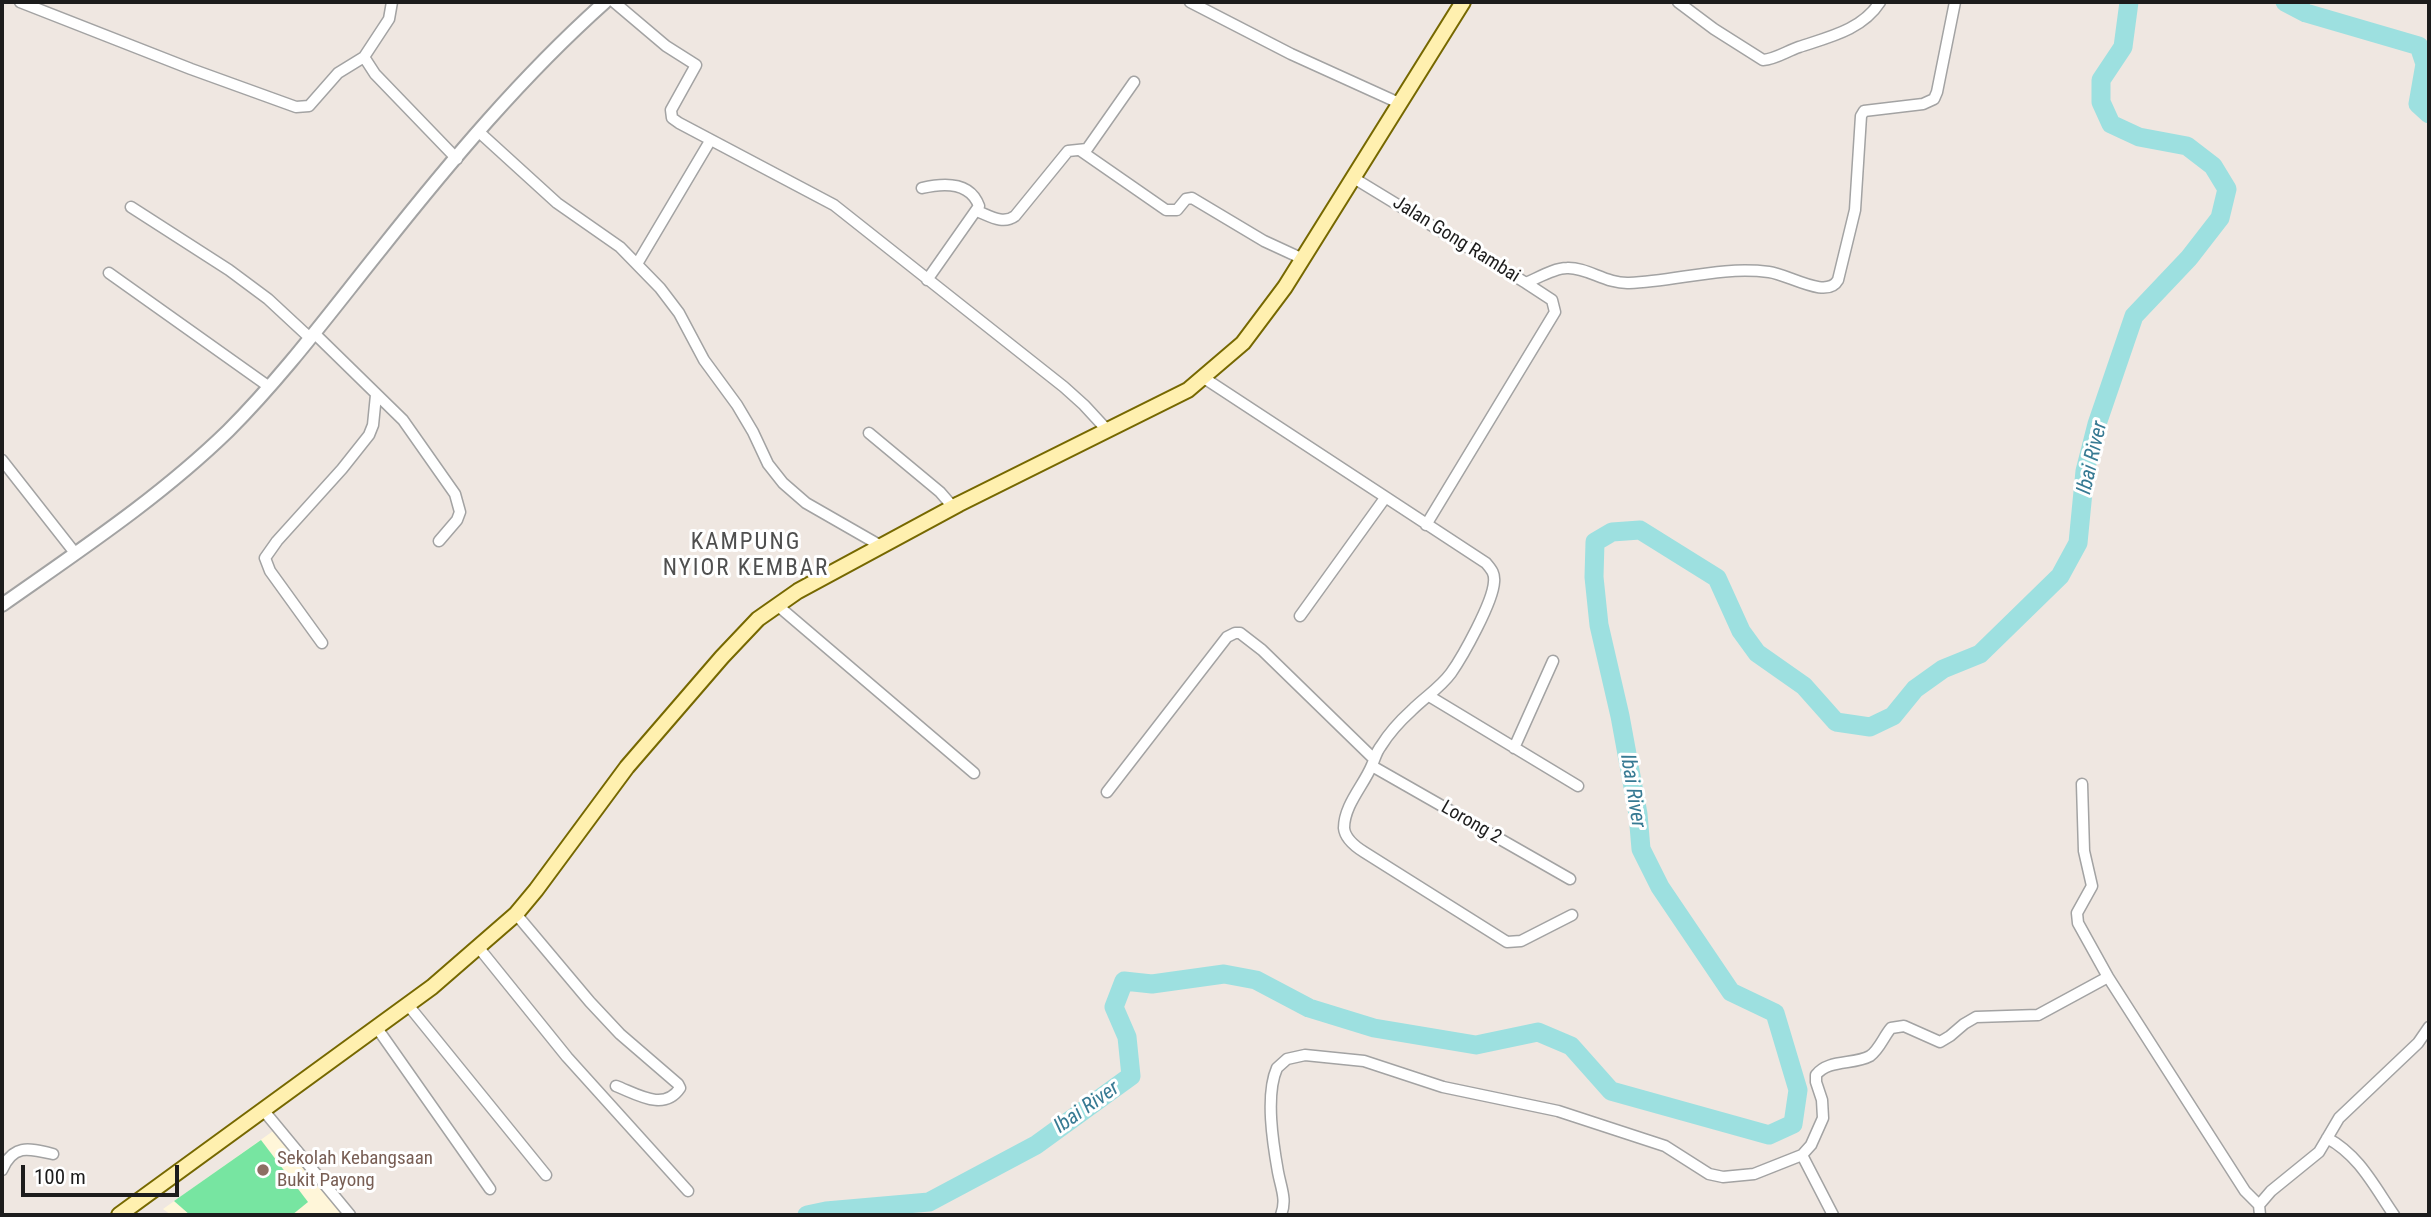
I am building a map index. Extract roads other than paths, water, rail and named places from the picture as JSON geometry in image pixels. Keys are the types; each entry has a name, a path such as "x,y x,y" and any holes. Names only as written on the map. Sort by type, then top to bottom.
{"main road":[{"path":"119,1215 377,1028 480,948 516,914 543,881 627,767 748,628 777,605 953,507 1180,395 1204,378 1252,332 1267,313 1463,2"}],"street":[{"path":"20,2 296,107 309,106 338,73 364,57 389,19 392,2"},
{"path":"2,605 108,531 178,477 228,430 312,336 408,215 479,132 532,73 605,2"},
{"path":"614,2 666,46 696,65 674,103 671,114 679,123 827,201 1064,387 1108,431"},
{"path":"1190,2 1291,54 1399,103"},
{"path":"1678,2 1763,60 1771,60 1796,48 1839,36 1851,29 1880,2"},
{"name":"Jalan Gong Rambai","path":"1352,177 1526,283 1569,267 1606,280 1629,283 1709,271 1735,270 1781,273 1815,287 1831,287 1838,280 1855,210 1861,116 1864,111 1923,104 1934,99 1955,2"},
{"path":"364,57 375,74 457,159"},
{"path":"977,211 1003,221 1009,220 1068,151 1087,149 1134,82"},
{"path":"479,132 557,203 594,227 637,264 660,288 679,313 704,360 737,405 777,478 806,503 881,546"},
{"path":"637,264 710,141"},
{"path":"1081,151 1167,210 1177,210 1186,199 1192,198 1264,241 1303,259"},
{"path":"922,188 940,184 962,187 977,199 979,206 927,280"},
{"path":"131,207 258,292 386,401 415,436 448,482 460,504 457,520 439,541"},
{"path":"109,273 268,386"},
{"path":"1426,525 1555,312 1552,300 1526,283"},
{"path":"1204,378 1486,563 1493,571 1494,582 1488,601 1464,652 1450,674 1412,710 1380,747 1354,796 1344,829 1346,836 1358,848 1507,942 1521,941 1572,915"},
{"path":"322,643 270,571 265,558 369,435 373,425 376,395"},
{"path":"869,433 940,492 953,507"},
{"path":"3,464 75,553"},
{"path":"1300,616 1385,498"},
{"path":"777,605 974,773"},
{"name":"Lorong 2","path":"1107,792 1227,637 1240,633 1262,650 1373,762 1570,879"},
{"path":"1514,748 1553,661"},
{"path":"1429,696 1578,786"},
{"path":"2082,784 2084,851 2092,886 2079,908 2077,918 2108,977 2259,1210 2271,1191 2319,1152 2339,1118 2418,1043 2429,1027"},
{"path":"516,914 613,1026 680,1088 670,1098 656,1101 616,1086"},
{"path":"480,948 567,1057 688,1191"},
{"path":"1282,1211 1273,1135 1272,1089 1277,1069 1287,1059 1305,1055 1364,1061 1443,1087 1558,1111 1665,1146 1709,1174 1723,1177 1746,1175 1802,1155 1816,1137 1823,1118 1822,1100 1815,1082 1816,1075 1820,1070 1869,1056 1891,1028 1903,1026 1940,1042 1976,1017 2038,1015 2108,977"},
{"path":"408,1005 546,1175"},
{"path":"377,1028 490,1189"},
{"path":"264,1111 350,1215"},
{"path":"2327,1138 2357,1160 2394,1215"},
{"path":"2,1170 7,1159 18,1150 33,1149 52,1154"},
{"path":"1802,1155 1833,1215"}],"waterway":[{"name":"Ibai River","path":"807,1215 929,1202 1036,1145 1131,1076 1127,1037 1114,1007 1124,981 1152,984 1224,974 1256,980 1309,1008 1374,1028 1476,1045 1538,1032 1571,1046 1611,1091 1769,1135 1793,1124 1798,1090 1775,1013 1731,992 1660,887 1641,849 1638,814 1620,716 1599,625 1594,577 1595,542 1612,532 1640,530 1717,578 1741,631 1757,653 1804,686 1836,722 1870,727 1893,716 1915,689 1943,669 1980,654 2060,576 2078,543 2085,471 2097,424 2134,316 2189,258 2220,218 2227,189 2213,166 2187,146 2139,137 2111,124 2101,102 2101,80 2123,47 2129,2"},
{"name":"Ibai River","path":"2285,2 2306,13 2419,46 2425,64 2418,104 2429,114"}],"place":[{"name":"Sekolah Kebangsaan Bukit Payong","path":"263,1170"}],"district":[{"name":"KAMPUNG NYIOR KEMBAR","path":"746,556"}]}
